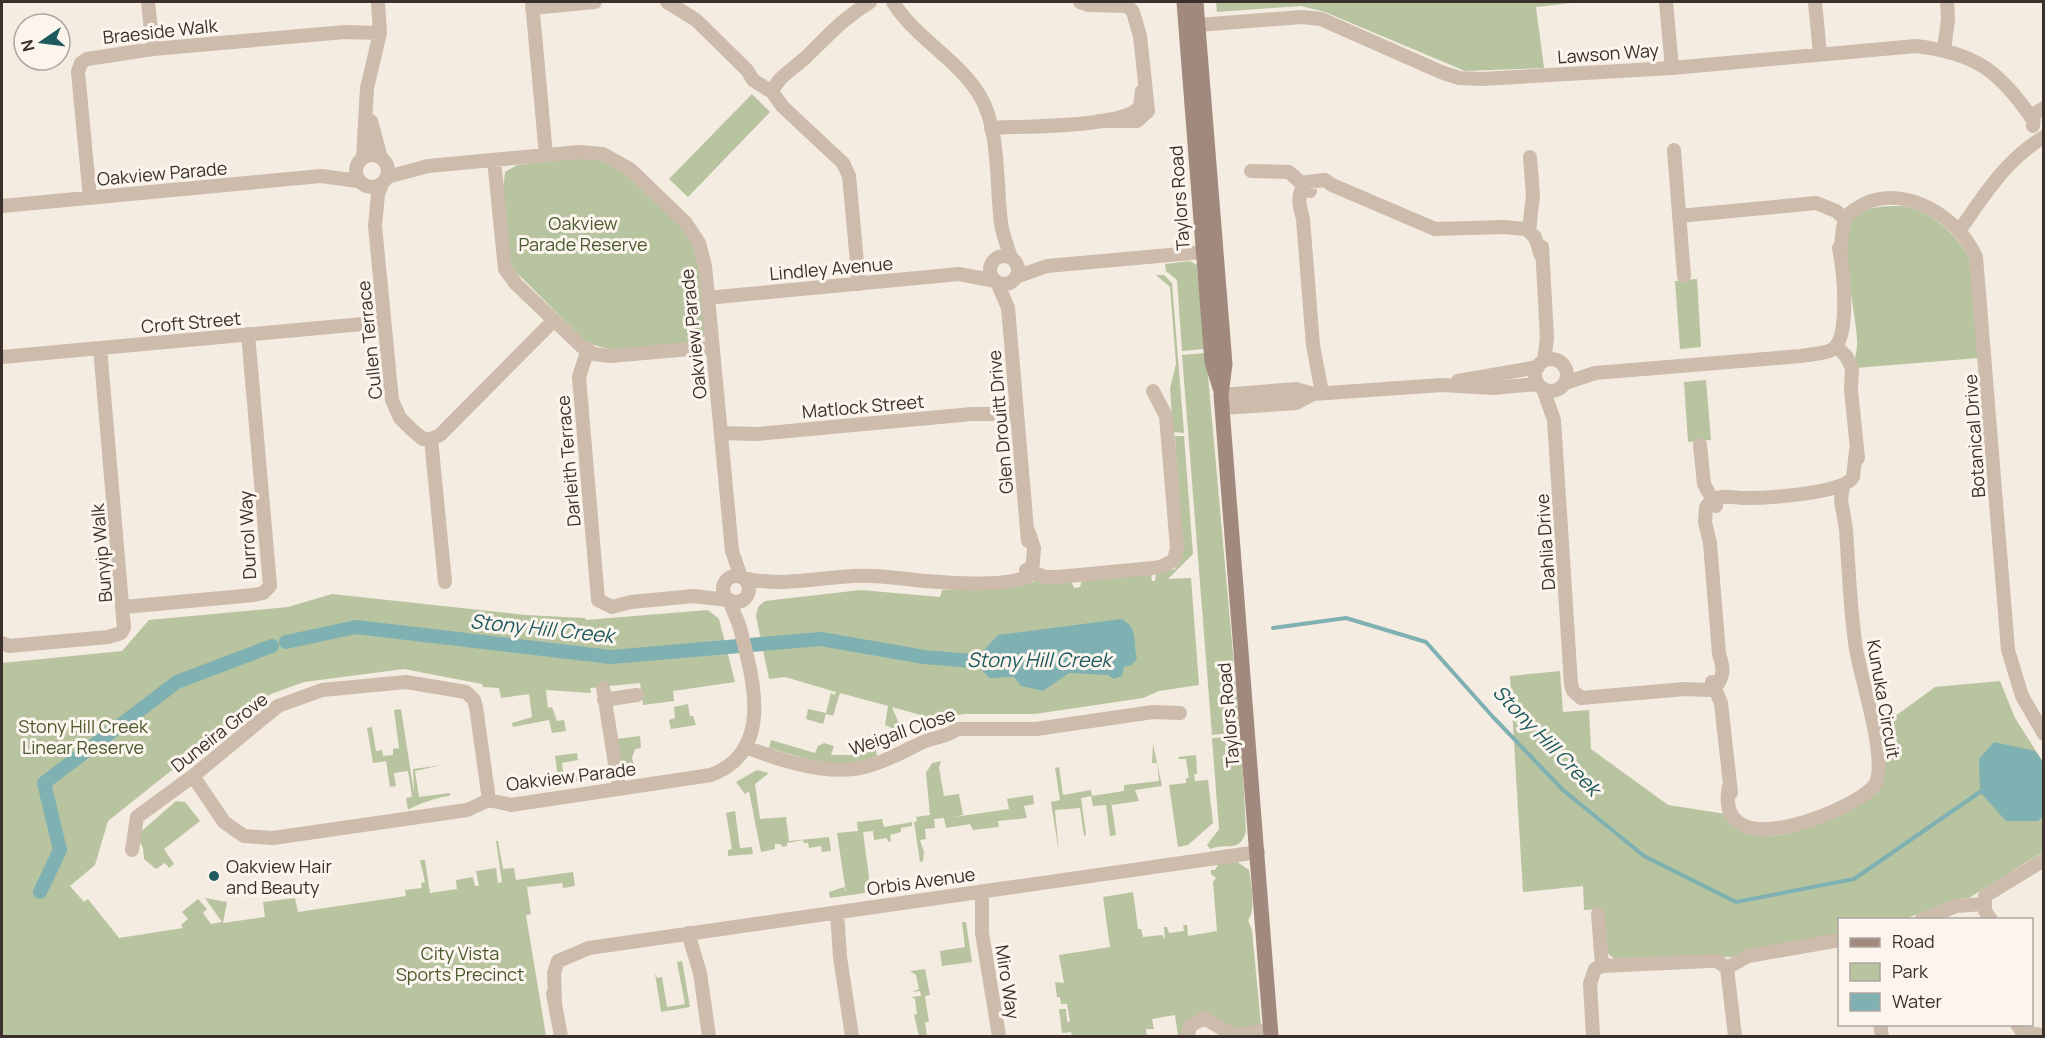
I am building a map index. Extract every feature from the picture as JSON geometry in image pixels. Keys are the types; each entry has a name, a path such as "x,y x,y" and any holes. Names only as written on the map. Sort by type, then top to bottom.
{"street":[{"path":"148,2 153,49"},
{"path":"367,105 382,159 387,168 384,181 372,188 360,183 356,173 360,161 367,88 380,33 378,2"},
{"path":"546,155 532,5 595,2"},
{"path":"667,2 696,20 747,70 775,89 791,113 847,169 859,284"},
{"path":"775,89 845,17 853,2"},
{"path":"845,17 873,2 902,16"},
{"path":"893,2 902,16 975,88 987,110 992,132 1004,260 991,274 996,281 1006,284 1015,278 1018,269 1004,260"},
{"path":"1080,2 1128,6 1140,36"},
{"path":"992,132 1099,121 1128,115 1137,110 1142,103 1144,80 1140,36 1141,14 1135,2"},
{"name":"Taylors Road","path":"1184,2 1210,251"},
{"name":"Taylors Road","path":"1196,2 1210,251 1212,362 1221,398 1271,1033"},
{"path":"1666,2 1672,68"},
{"path":"1815,2 1820,54"},
{"path":"1944,50 1948,19 1947,2"},
{"name":"Lawson Way","path":"1198,25 1302,17 1321,19 1441,72 1459,78 1482,79 1672,68 1916,46 1944,50 1970,58 1986,67 2016,95 2043,136"},
{"name":"Braeside Walk","path":"90,198 78,79 81,63 97,56 153,49 345,32 380,33"},
{"name":"Lawson Way","path":"2016,95 2043,108"},
{"path":"2022,150 2036,112 2043,108"},
{"path":"1954,227 2022,150 2043,136"},
{"path":"1674,150 1684,276"},
{"name":"Oakview Parade","path":"384,181 428,166 591,152 613,158 630,169 694,233 704,260 734,579"},
{"path":"360,161 372,155 382,159"},
{"path":"1530,157 1533,195 1530,228"},
{"name":"Oakview Parade","path":"382,159 428,166"},
{"path":"494,160 505,269 516,284 581,346 594,354 610,356 712,347"},
{"name":"Oakview Parade","path":"3,206 321,176 360,161"},
{"path":"1251,171 1282,170 1289,172 1307,188"},
{"name":"Oakview Parade","path":"321,176 360,183"},
{"path":"1317,394 1299,200 1307,188 1318,179 1326,180 1332,185 1435,229 1503,227 1518,223 1541,233 1547,338 1551,364 1566,375 1562,386"},
{"name":"Cullen Terrace","path":"384,181 378,194 375,226 390,390 395,409 417,435 431,439"},
{"name":"Cullen Terrace","path":"360,183 375,226"},
{"name":"Botanical Drive","path":"1840,216 1871,201 1902,200 1918,203 1939,214 1969,242 1978,266 2008,650 2022,696 2043,734"},
{"path":"1679,216 1795,207 1816,203 1840,216 1840,255 1844,300 1840,352 1852,368 1851,390 1856,451 1853,477 1844,491 1747,498 1715,504"},
{"name":"Lindley Avenue","path":"708,298 959,274 1004,260 1047,266 1210,251"},
{"name":"Lindley Avenue","path":"1015,278 1047,266"},
{"name":"Lindley Avenue","path":"959,274 996,281"},
{"name":"Glen Drouitt Drive","path":"1015,278 1008,308 1029,533 1034,548 1028,571"},
{"name":"Glen Drouitt Drive","path":"996,281 1008,308"},
{"path":"445,582 431,439 440,435 554,320"},
{"name":"Croft Street","path":"2,357 384,322"},
{"name":"Durrol Way","path":"124,607 254,595 263,593 270,586 248,334"},
{"name":"Bunyip Walk","path":"2,643 9,646 115,636 124,628 100,348"},
{"name":"Darleith Terrace","path":"588,349 579,377 596,571 603,594 612,600 631,602 693,596 729,601"},
{"path":"1221,398 1296,403 1317,394 1442,385 1551,364 1595,373 1801,356 1828,351 1840,352"},
{"path":"1540,387 1535,376 1551,364"},
{"path":"1442,385 1493,388 1540,387 1551,391 1595,373"},
{"name":"Dahlia Drive","path":"1562,386 1554,420 1572,662 1571,684 1576,695 1588,699 1713,684"},
{"name":"Dahlia Drive","path":"1540,387 1554,420"},
{"path":"734,579 781,583 864,576 950,583 1020,581 1028,571 1051,577 1163,566 1174,560 1177,548 1166,416 1153,391"},
{"name":"Matlock Street","path":"721,438 1017,410"},
{"path":"1700,446 1704,484 1715,504 1710,543 1719,654 1713,684"},
{"name":"Kunuka Circuit","path":"1713,684 1721,703 1729,786 1736,813 1756,828 1778,829 1819,816 1864,795 1876,783 1878,766 1873,726 1855,639 1844,491"},
{"path":"734,579 723,593 729,601 739,602 747,596 781,583"},
{"path":"734,579 749,586 747,596"},
{"name":"Darleith Terrace","path":"693,596 734,579"},
{"name":"Oakview Parade","path":"741,629 747,596"},
{"name":"Oakview Parade","path":"193,776 224,822 244,836 273,838 467,810 489,801 511,805 711,775 732,765 746,747 754,724 751,679 741,629 729,601"},
{"name":"Duneira Grove","path":"132,850 137,817 193,776 278,706 322,690 406,682 466,692 474,699 489,801"},
{"path":"619,789 603,694 637,695"},
{"name":"Weigall Close","path":"746,747 819,767 856,769 886,759 937,736 951,734 957,729 1036,729 1153,712 1180,713"},
{"name":"Orbis Avenue","path":"561,1036 549,982 549,958 561,950 589,948 1258,852"},
{"path":"1990,918 1984,904 1985,896 2043,860"},
{"name":"Miro Way","path":"976,892 999,1036"},
{"path":"1926,918 1956,906 1984,904"},
{"path":"832,912 852,1036"},
{"path":"1598,914 1602,966"},
{"path":"693,933 710,1036"},
{"path":"1727,968 1748,956 1838,940"},
{"path":"1593,1036 1590,984 1595,969 1602,966 1708,961 1717,961 1727,968 1736,1036"},
{"path":"1187,1036 1191,1025 1204,1018 1232,1036 1271,1033"},
{"path":"2018,1026 2023,1033 2043,1035"}],"green space":[{"path":"1216,2 1579,2 1536,7 1544,68 1465,71 1325,12 1301,6 1217,12"},
{"path":"752,94 770,112 688,197 669,179"},
{"name":"Oakview Parade Reserve","path":"587,157 616,165 689,235 700,260 707,332 703,338 692,343 612,350 587,343 513,269 509,257 503,191 505,172 517,165"},
{"path":"1902,206 1923,213 1941,224 1969,257 1979,358 1855,368 1856,329 1847,259 1849,228 1858,213 1876,207"},
{"path":"1190,261 1197,265 1205,349 1182,351 1177,280 1166,271 1165,264"},
{"path":"1156,275 1164,275 1172,283 1184,433 1173,432 1170,388 1176,364 1170,287"},
{"path":"1697,279 1701,347 1680,349 1675,281"},
{"path":"1206,353 1240,732 1212,735 1182,355"},
{"path":"1706,380 1711,440 1688,442 1684,382"},
{"path":"1175,436 1184,436 1193,554 1168,579 1191,578 1199,685 1159,691 1143,698 1035,714 964,714 935,719 892,707 905,738 901,740 894,729 885,725 888,706 840,693 833,716 826,714 823,724 806,719 808,709 826,713 831,693 835,695 836,692 785,677 769,679 756,616 758,607 765,601 861,590 940,597 942,590 1028,584 1037,580 1071,581 1074,588 1080,587 1082,580 1151,574 1152,581 1155,581 1156,573 1175,569 1182,557"},
{"name":"Stony Hill Creek Linear Reserve","path":"332,594 526,615 585,618 586,620 708,610 719,619 735,682 673,691 674,701 643,705 640,683 590,688 591,693 546,690 548,708 552,707 557,721 564,720 566,731 552,733 549,720 513,727 512,723 532,717 529,694 501,698 499,688 483,687 482,684 404,669 304,682 271,694 254,705 108,821 95,865 70,886 84,902 88,899 119,938 183,928 181,925 188,919 182,912 198,899 207,909 203,913 211,924 222,922 205,898 227,902 223,923 265,917 263,902 295,898 298,912 406,896 405,890 422,888 421,883 425,882 420,860 425,860 430,893 457,889 456,880 473,877 475,886 479,886 476,871 496,868 498,883 502,882 496,841 498,841 503,869 514,868 516,880 573,872 575,886 563,888 562,883 527,887 531,914 526,915 546,1036 2,1036 2,663 122,651 149,620 288,607"},
{"path":"1560,671 1563,712 1589,710 1591,749 1668,805 1726,814 1734,825 1765,836 1776,836 1805,828 1852,808 1875,795 1880,789 1884,773 1879,728 1935,687 2000,681 2015,718 2043,762 2043,852 1969,898 1956,899 1908,918 1838,918 1838,934 1731,957 1615,959 1606,952 1603,909 1584,910 1583,886 1523,892 1510,676"},
{"path":"688,704 690,716 693,716 696,725 671,729 669,720 675,718 674,707"},
{"path":"401,709 414,793 413,769 442,765 415,771 419,797 450,793 450,796 428,801 408,810 406,798 412,797 408,771 394,773 396,786 390,787 386,761 373,763 367,728 372,727 376,751 382,750 383,756 393,755 393,749 399,748 394,710"},
{"path":"640,736 641,748 635,749 632,758 636,772 624,774 616,739"},
{"path":"1237,736 1237,739 1241,739 1246,831 1240,843 1236,845 1210,849 1207,845 1219,829 1212,738"},
{"path":"771,740 815,753 818,746 824,743 834,746 831,755 857,755 859,747 866,749 867,744 875,746 877,756 850,763 823,762 769,748"},
{"path":"1153,744 1162,786 1135,790 1139,801 1112,805 1111,801 1116,835 1110,836 1106,805 1093,806 1091,796 1081,798 1086,835 1084,836 1080,808 1055,810 1059,853 1051,802 1060,800 1055,768 1059,767 1063,795 1091,790 1092,796 1124,791 1124,785 1159,781 1157,763 1152,763"},
{"path":"577,753 578,760 562,763 564,777 589,774 590,779 559,783 555,756"},
{"path":"1196,755 1195,781 1208,780 1213,823 1188,845 1178,847 1169,785 1186,783 1186,778 1189,778 1186,759 1178,757"},
{"path":"941,761 939,768 944,796 959,794 963,815 954,817 1009,809 1007,799 1033,795 1034,804 1024,806 1027,818 998,821 999,827 973,830 970,824 946,828 944,818 934,819 935,828 925,829 926,839 920,840 924,852 923,861 920,862 914,822 917,821 916,817 930,815 926,773 932,763"},
{"path":"757,770 769,773 755,784 760,819 786,817 789,841 829,837 831,851 822,852 821,846 809,848 808,843 804,843 803,840 787,843 787,846 783,847 775,844 775,849 761,852 749,791 745,794 736,782"},
{"path":"176,801 185,802 200,821 164,849 174,864 169,868 165,863 156,869 144,859 143,848 137,835"},
{"path":"735,811 740,848 752,847 753,854 728,856 728,850 732,849 726,813"},
{"path":"882,819 884,827 912,822 912,826 901,828 901,832 890,835 891,841 888,842 887,838 874,840 873,831 863,832 871,892 830,898 829,892 844,887 846,893 837,833 858,831 857,822"},
{"path":"1236,861 1249,870 1252,889 1252,910 1248,920 1252,930 1261,1026 1237,1030 1213,1019 1184,1036 1178,1036 1175,1015 1152,1019 1154,1029 1146,1029 1147,1036 1072,1036 1071,1032 1062,1033 1059,1009 1066,1009 1067,1022 1070,1021 1067,1004 1061,1004 1060,997 1057,997 1055,982 1064,983 1059,955 1110,947 1103,897 1133,892 1138,929 1141,929 1143,937 1162,935 1165,939 1164,927 1167,927 1169,933 1184,931 1183,925 1187,925 1188,936 1217,931 1213,882 1216,878 1211,874 1211,870 1215,870 1219,863"},
{"path":"962,922 966,922 972,962 942,966 940,951 965,947"},
{"path":"682,961 690,1007 661,1012 655,973 657,978 662,977 667,1007 685,1004 677,962"},
{"path":"925,969 930,995 925,996 929,1022 925,1022 927,1036 919,1036 914,1015 917,1014 915,999 911,997 921,996 920,991 912,992 919,989 916,975 910,971"}],"water":[{"name":"Stony Hill Creek","path":"1121,619 1127,622 1133,631 1137,659 1131,665 1124,667 1122,676 1114,679 1108,675 1069,673 1043,691 1021,686 1014,677 989,678 974,661 998,635"},
{"path":"1994,742 2035,751 2043,762 2043,816 2038,821 2006,821 1980,792 1979,759"}],"waterway":[{"name":"Stony Hill Creek","path":"1273,628 1346,618 1426,642 1563,790 1644,856 1736,902 1854,879 1980,792"},
{"name":"Stony Hill Creek","path":"286,642 356,627 611,657 821,639 924,657 974,661"},
{"name":"Stony Hill Creek","path":"40,892 60,850 44,783 177,682 272,646"}],"place":[{"name":"Oakview Hair and Beauty","path":"214,876"}],"park label":[{"name":"City Vista Sports Precinct","path":"460,963"}]}
